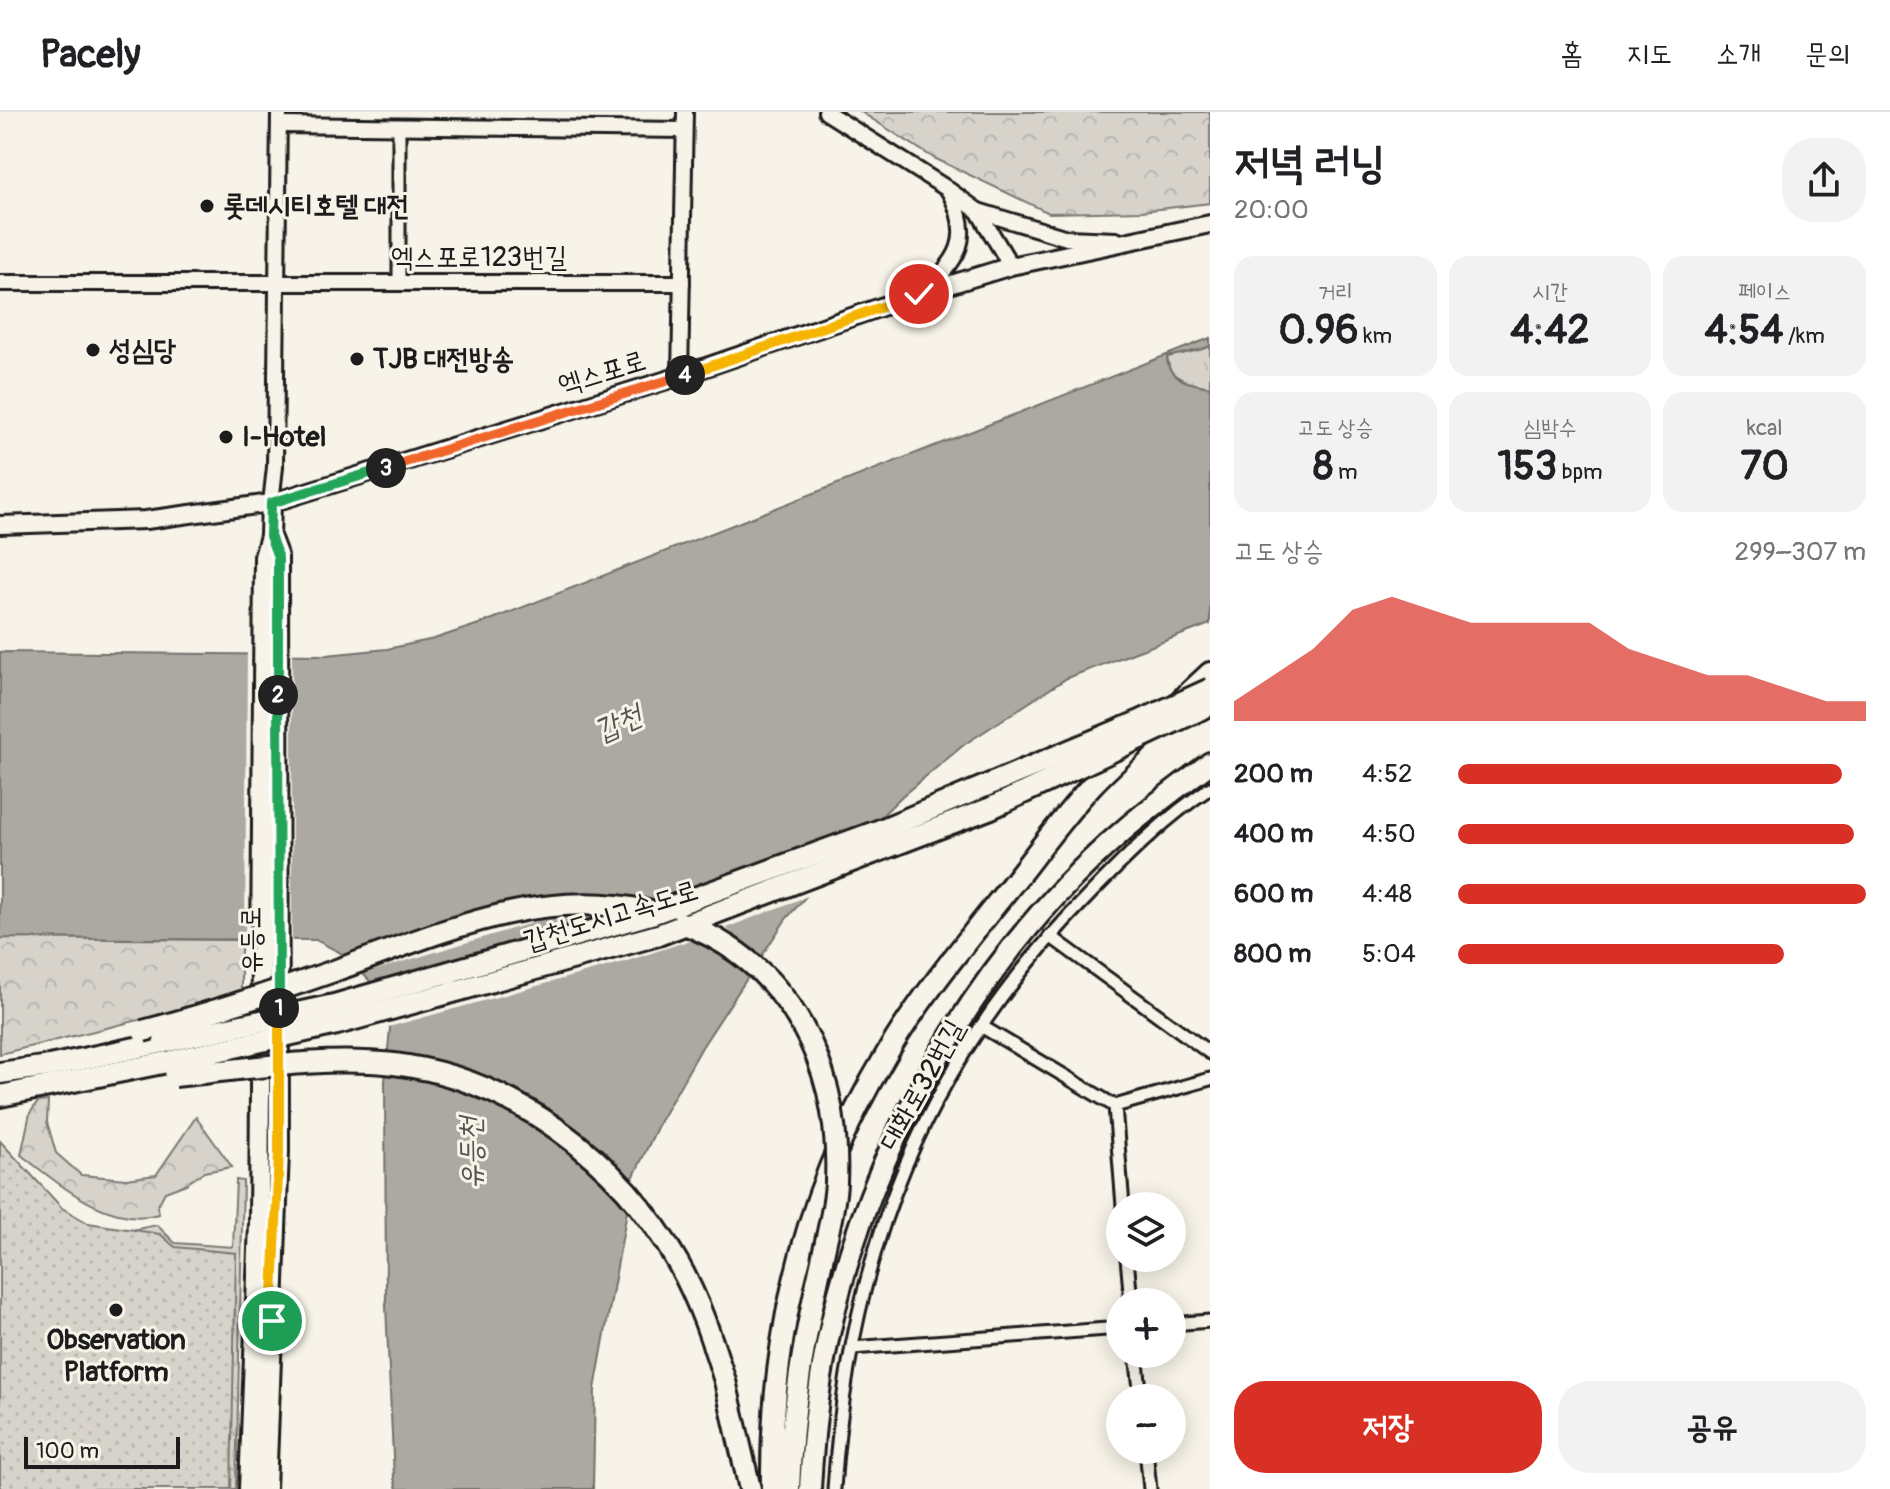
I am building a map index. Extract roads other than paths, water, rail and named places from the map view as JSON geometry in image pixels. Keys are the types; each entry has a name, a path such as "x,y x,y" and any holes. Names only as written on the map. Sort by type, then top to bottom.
{"highway":[{"path":"772,1489 775,1390 779,1350 792,1285 822,1186 857,1105 918,1006 1092,786 1210,673"},
{"name":"갑천도시고속도로","path":"4,1072 49,1066 170,1059 334,1005 651,914 878,831 1210,689"},
{"name":"갑천도시고속도로","path":"6,1094 337,1024 658,935 991,808 1210,705"},
{"path":"810,1489 815,1420 824,1360 843,1277 889,1151 932,1066 987,983 1046,909 1122,831 1210,763"},
{"path":"4,1072 227,1009 426,938 526,909 586,903 619,904 660,914 700,930 746,959 788,1003 819,1057 833,1106 836,1159 834,1201 797,1385 789,1489"},
{"path":"170,1059 394,1064 474,1084 525,1110 566,1136 592,1157 648,1217 679,1265 703,1314 725,1381 750,1489"}],"main road":[{"name":"엑스포로","path":"0,525 146,520 271,503 680,376 919,294 1011,266 1210,224"},
{"name":"유등로","path":"266,1489 275,1222 269,1151 264,557 270,536 271,503"},
{"name":"유등로","path":"249,1489 259,1182 269,1151"}],"street":[{"path":"680,376 685,112"},
{"path":"826,112 978,211 1067,238 1125,240"},
{"path":"271,503 275,467 279,118 399,126 684,130"},
{"path":"399,126 399,284"},
{"path":"919,294 943,274 962,239 962,219 946,188"},
{"path":"978,211 1011,266"},
{"name":"엑스포로123번길","path":"0,283 682,283"},
{"name":"대화로32번길","path":"834,1489 838,1427 858,1310 900,1175 938,1094 981,1026 1050,936 1134,849 1187,803 1210,788"},
{"path":"1050,936 1210,1053"},
{"path":"981,1026 1115,1106 1210,1079"},
{"path":"1115,1106 1122,1192"},
{"path":"1186,1323 1210,1321"},
{"path":"852,1348 1106,1329"},
{"path":"1147,1464 1150,1489"}],"water":[{"path":"1210,338 1210,346 1167,357 1171,371 1181,380 1210,387 1210,624 1067,678 965,744 902,796 845,852 786,919 702,1047 659,1123 633,1178 595,1389 593,1489 397,1489 386,1306 385,1082 390,1028 369,980 341,953 316,940 0,938 0,652 326,655 387,649 434,639 485,622"}],"place":[{"name":"롯데시티호텔 대전","path":"207,206"},
{"name":"성심당","path":"93,350"},
{"name":"TJB 대전방송","path":"357,359"},
{"name":"I-Hotel","path":"226,437"},
{"name":"Observation Platform","path":"116,1310"}],"water label":[{"name":"갑천","path":"618,723"},
{"name":"유등천","path":"471,1153"}]}
